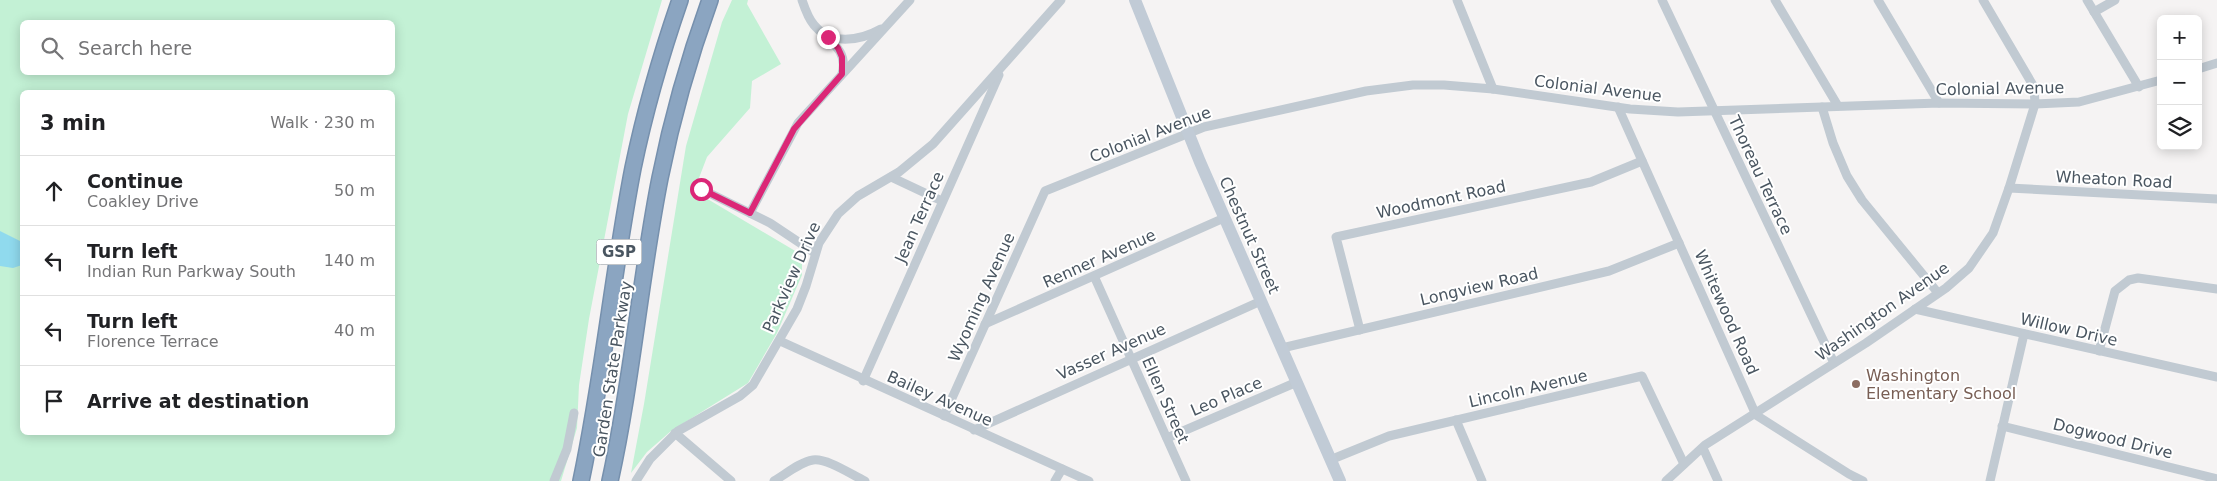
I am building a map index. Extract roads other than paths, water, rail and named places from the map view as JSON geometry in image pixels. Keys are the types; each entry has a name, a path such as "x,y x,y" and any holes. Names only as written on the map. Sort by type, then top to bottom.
{"highway":[{"name":"Garden State Parkway","path":"581,481 598,394 632,173 648,102 679,0"},
{"name":"Garden State Parkway","path":"610,481 626,398 657,193 683,84 710,0"},
{"path":"683,84 720,0"}],"main road":[{"name":"Chestnut Street","path":"1135,0 1224,218 1340,481"}],"street":[{"path":"802,0 813,24 838,48 842,57 842,74"},
{"path":"750,213 794,129 910,0"},
{"name":"Parkview Drive","path":"636,481 650,459 675,434 745,394 758,378 780,342 804,293 815,253 825,231 843,209 864,192 913,161 933,144 1061,0"},
{"path":"1457,0 1494,89"},
{"name":"Thoreau Terrace","path":"1662,0 1834,363"},
{"path":"1775,0 1838,106"},
{"path":"1878,0 1939,103"},
{"path":"1982,0 2034,87 2035,104"},
{"path":"2087,0 2138,86"},
{"path":"2094,12 2115,0"},
{"path":"828,37 844,40 856,38 874,33 886,26"},
{"path":"2202,68 2217,63"},
{"name":"Jean Terrace","path":"863,381 1004,65"},
{"name":"Colonial Avenue","path":"1045,191 1204,127 1366,91 1420,85 1494,89 1618,107 1678,112 1939,103 2035,104 2079,102 2157,81"},
{"name":"Washington Avenue","path":"1666,481 1703,448 1915,309 1969,268 1982,252 1993,233 2035,104"},
{"name":"Whitewood Road","path":"1618,107 1755,413"},
{"path":"1822,107 1833,143 1847,176 1862,200 1938,293"},
{"name":"Woodmont Road","path":"1360,330 1336,238 1591,182 1642,161"},
{"path":"891,176 942,201"},
{"name":"Wheaton Road","path":"2009,188 2217,199"},
{"path":"701,189 770,223 815,253"},
{"name":"Wyoming Avenue","path":"944,416 1045,191"},
{"name":"Renner Avenue","path":"986,324 1224,218"},
{"name":"Longview Road","path":"1282,348 1609,271 1679,244"},
{"name":"Ellen Street","path":"1094,276 1186,481"},
{"path":"2099,351 2115,291 2129,280 2138,278 2217,289"},
{"name":"Vasser Avenue","path":"974,430 1261,301"},
{"name":"Willow Drive","path":"1915,309 2217,377"},
{"path":"1990,481 2024,334"},
{"name":"Bailey Avenue","path":"780,342 863,381 1089,481"},
{"name":"Lincoln Avenue","path":"1330,460 1389,436 1642,376 1684,464"},
{"name":"Leo Place","path":"1167,438 1297,382"},
{"path":"554,481 567,449 574,413"},
{"path":"1755,413 1807,448 1863,481"},
{"path":"1456,420 1482,481"},
{"name":"Dogwood Drive","path":"2002,426 2217,479"},
{"path":"675,434 731,481"},
{"path":"1703,448 1718,481"},
{"path":"774,481 808,462 817,460 830,464 865,481"},
{"path":"1056,481 1062,469"}],"water":[{"path":"0,231 20,241 20,266 13,268 0,266"}],"place":[{"name":"Washington Elementary School","path":"1856,384"}]}
